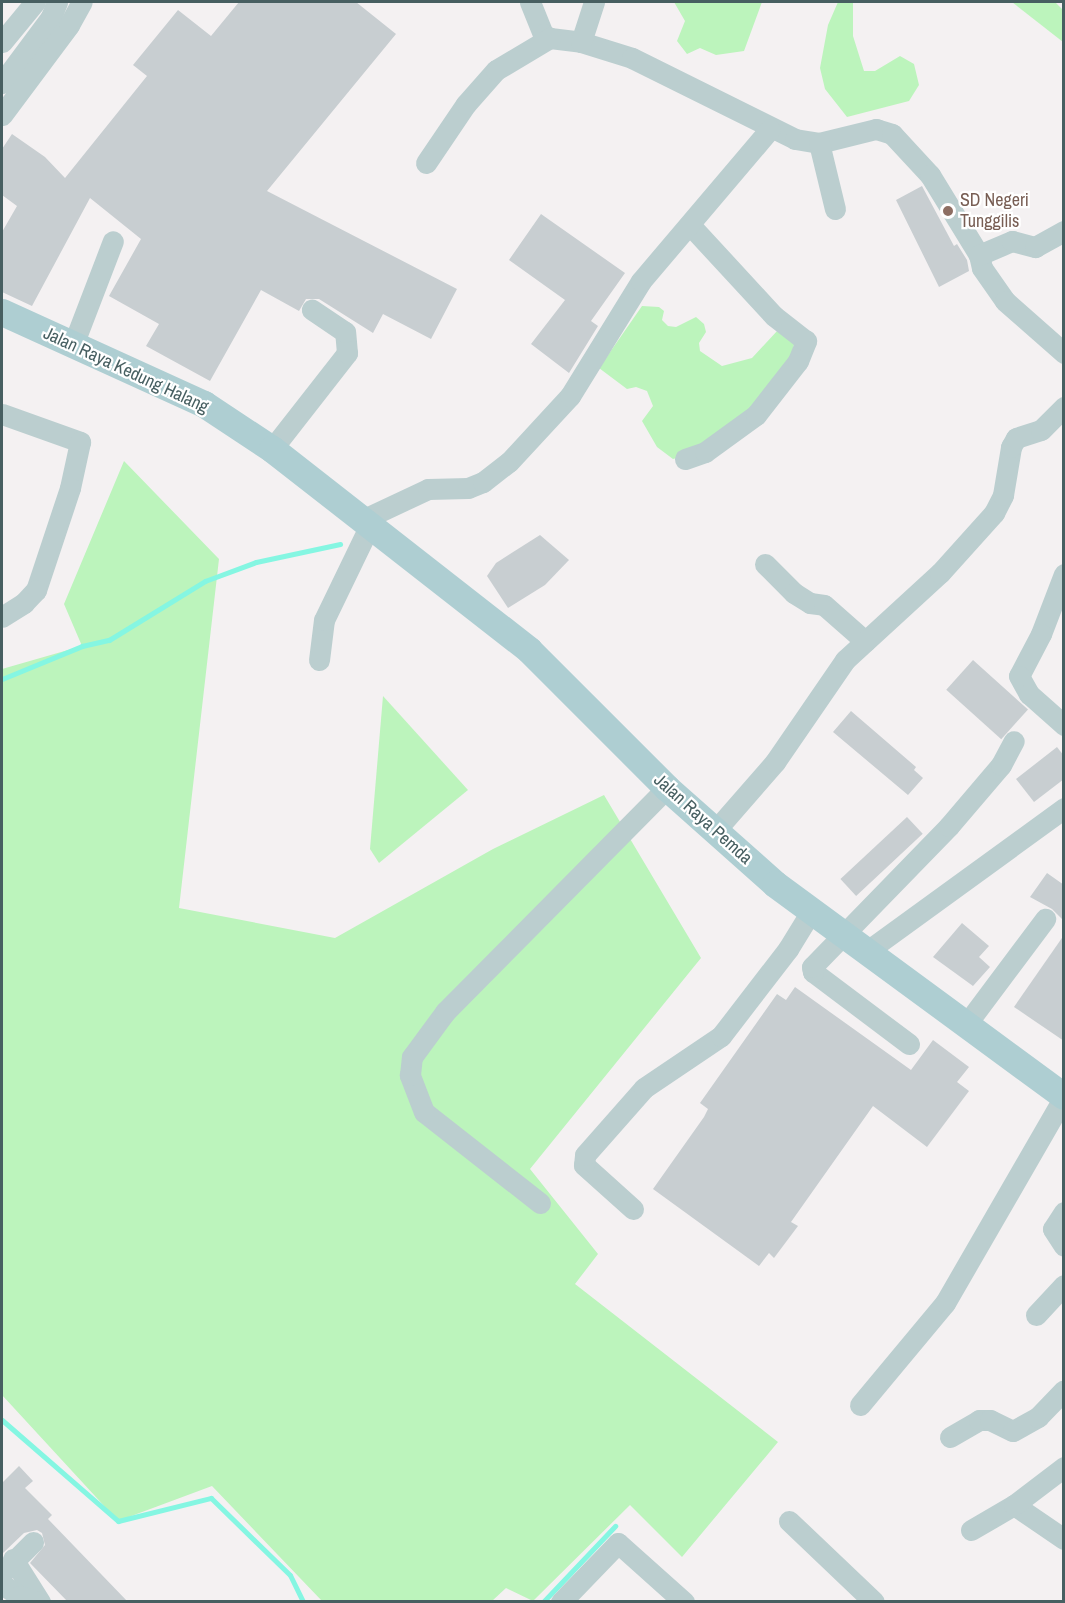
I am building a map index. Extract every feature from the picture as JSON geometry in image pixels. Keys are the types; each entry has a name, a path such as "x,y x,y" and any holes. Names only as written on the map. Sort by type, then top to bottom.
{"main road":[{"name":"Jalan Raya Kedung Halang","path":"2,312 204,404 272,449 366,523"},
{"name":"Jalan Raya Pemda","path":"366,523 530,650 714,832 964,1026 1063,1095"}],"street":[{"path":"2,42 34,2"},
{"path":"2,83 51,17 57,2"},
{"path":"2,115 69,25 82,2"},
{"path":"530,2 543,34 550,38 581,42 632,58 689,83 770,129 805,142 819,143 876,129 892,134 919,159 979,255 982,268 1005,301 1064,353"},
{"path":"581,42 594,2"},
{"path":"426,163 466,104 496,70 550,38"},
{"path":"319,660 324,620 366,523 428,489 468,488 483,482 509,462 570,396 641,281 770,129"},
{"path":"819,143 835,209"},
{"path":"685,459 705,452 756,415 798,361 806,341 774,316 690,225"},
{"path":"979,255 1012,241 1035,247 1064,231"},
{"path":"74,345 113,241"},
{"path":"272,449 347,353 345,332 312,310"},
{"path":"714,832 775,762 831,678 865,640 940,573 993,513 1003,495 1011,447 1016,438 1041,430 1064,407"},
{"path":"2,414 80,442 70,488 36,591 24,603 2,617"},
{"path":"765,564 794,593 810,603 824,605 865,640"},
{"path":"1064,574 1041,634 1019,676 1029,694 1064,725"},
{"path":"909,1044 813,972 819,958 982,788 1014,741"},
{"path":"540,1203 424,1112 410,1075 412,1057 445,1011 667,788"},
{"path":"866,952 1064,808"},
{"path":"633,1209 584,1165 585,1155 644,1088 721,1036 788,949 812,910"},
{"path":"964,1026 1045,919"},
{"path":"860,1405 956,1286 1063,1095"},
{"path":"1064,1212 1053,1229 1064,1246"},
{"path":"1035,1315 1064,1285"},
{"path":"950,1437 979,1420 990,1420 1013,1431 1061,1400"},
{"path":"971,1530 1014,1505 1064,1467"},
{"path":"1014,1505 1064,1539"},
{"path":"789,1521 874,1602"},
{"path":"33,1542 7,1566 39,1602"},
{"path":"561,1602 608,1550 618,1544 679,1600"},
{"path":"2,1584 19,1596 39,1602"}],"green space":[{"path":"674,2 762,2 744,51 716,55 700,48 687,54 677,41 685,21"},
{"path":"838,2 853,2 853,36 864,71 875,71 900,56 914,64 919,85 909,101 847,117 825,89 820,68 828,25"},
{"path":"1012,2 1055,2 1063,10 1063,42"},
{"path":"642,306 659,307 664,311 662,320 668,326 676,327 696,317 704,324 706,332 699,343 700,351 722,366 752,358 778,330 797,333 786,376 708,450 673,459 657,447 642,421 653,406 647,391 636,387 627,389 599,368"},
{"path":"124,461 219,559 179,908 335,938 493,849 604,795 701,958 530,1169 598,1254 575,1284 778,1442 682,1557 630,1505 533,1601 506,1588 492,1601 322,1601 212,1486 118,1521 2,1395 2,669 82,646 64,604"},
{"path":"383,696 468,790 379,863 370,849"}],"building":[{"path":"239,2 356,2 396,34 267,191 457,289 431,339 383,314 373,333 319,299 306,299 299,311 261,290 210,381 146,346 159,324 109,296 141,239 90,198 32,306 2,292 2,232 17,206 2,195 2,149 12,134 45,157 65,178 147,76 133,65 178,10 211,36"},
{"path":"922,186 954,246 957,244 967,260 969,271 939,287 896,200"},
{"path":"541,214 625,273 591,321 598,326 569,373 531,344 565,300 509,260"},
{"path":"540,535 569,560 545,585 508,608 487,576 496,563"},
{"path":"973,660 1028,710 1001,739 946,690"},
{"path":"851,711 916,767 914,770 923,778 908,795 833,732"},
{"path":"1057,747 1064,756 1064,779 1034,802 1016,779"},
{"path":"907,817 923,834 856,896 840,879"},
{"path":"1047,873 1064,885 1064,921 1052,909 1030,897"},
{"path":"962,923 989,946 979,957 990,967 973,986 933,957"},
{"path":"1064,935 1064,1041 1014,1007"},
{"path":"795,987 911,1070 933,1040 969,1067 957,1082 969,1091 927,1147 873,1106 791,1222 798,1226 774,1258 769,1253 759,1266 653,1189 704,1117 708,1109 700,1103 777,994 786,1000"},
{"path":"19,1466 33,1481 25,1488 52,1515 48,1519 128,1602 68,1602 30,1563 45,1545 42,1533 37,1530 24,1533 2,1554 2,1483"}],"waterway":[{"path":"2,679 82,646 109,640 205,581 256,562 340,544"},
{"path":"2,1420 118,1521 211,1498 290,1575 303,1602"},
{"path":"543,1602 615,1526"}],"place":[{"name":"SD Negeri Tunggilis","path":"948,211"}]}
